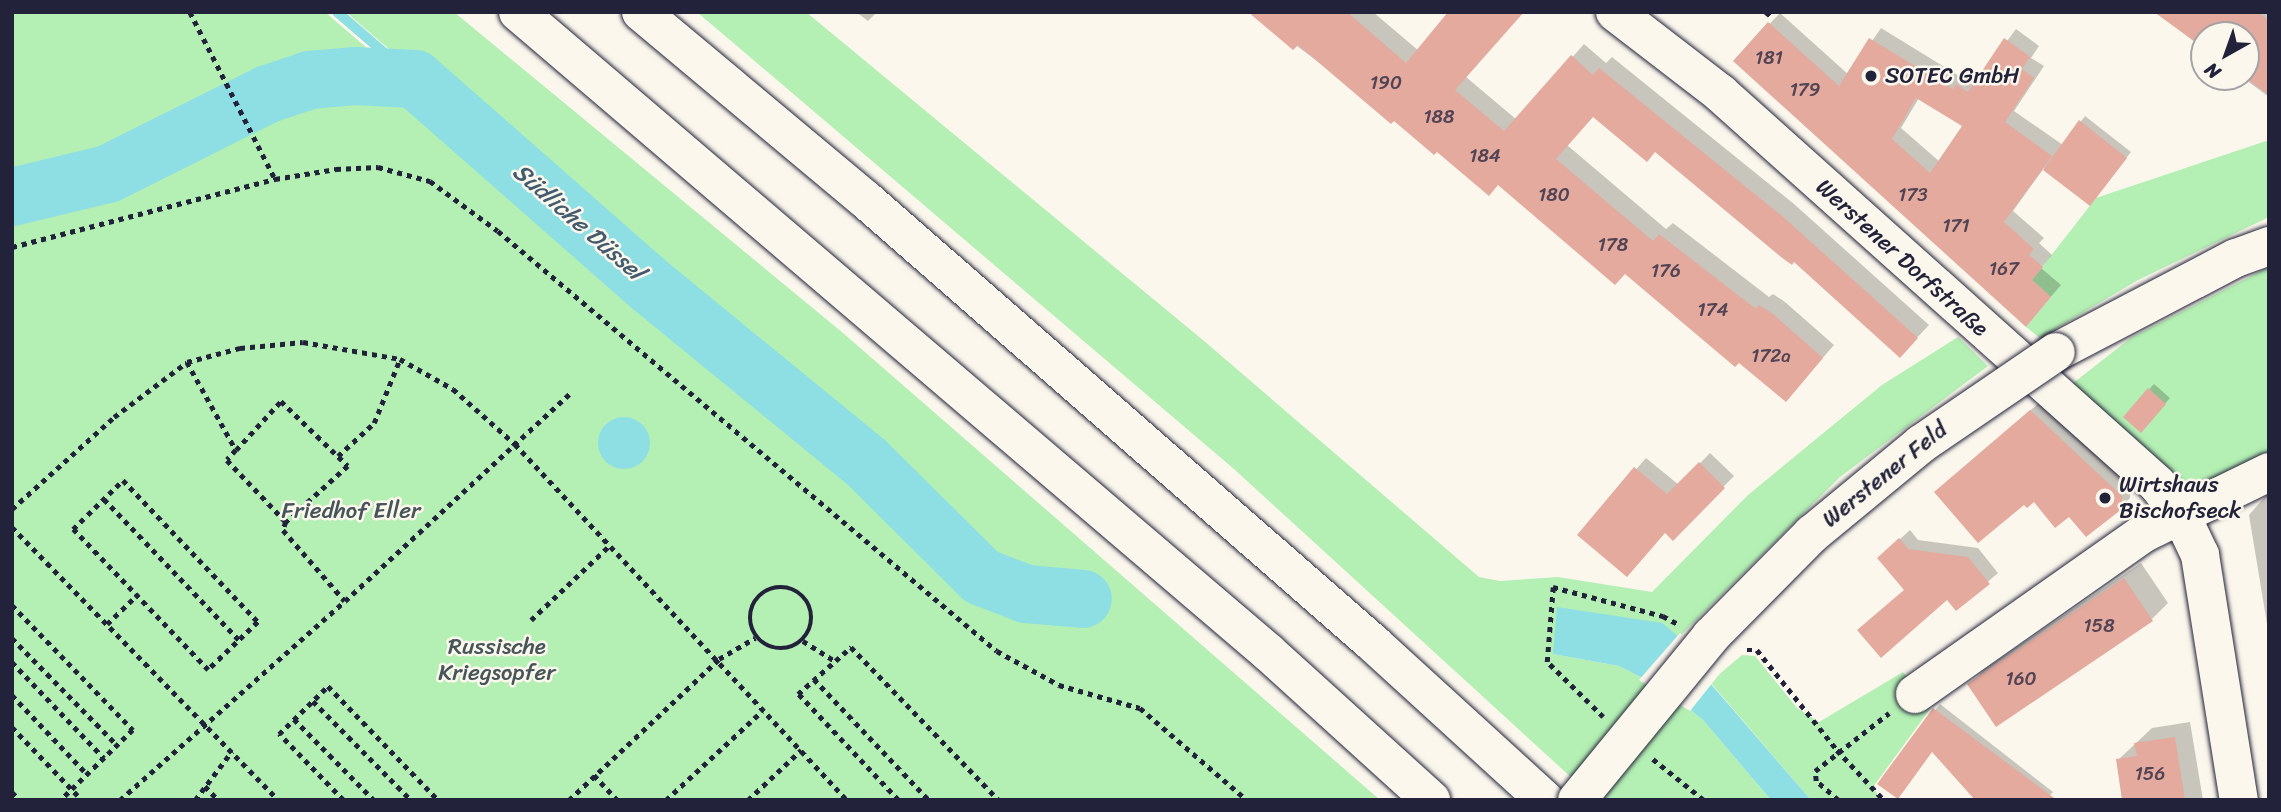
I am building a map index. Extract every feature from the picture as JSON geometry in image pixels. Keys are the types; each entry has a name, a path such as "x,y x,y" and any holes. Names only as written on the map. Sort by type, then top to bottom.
{"main road":[{"path":"518,12 1259,644 1431,800"},
{"path":"641,12 887,218 1374,643 1545,800"},
{"name":"Werstener Dorfstraße","path":"1631,17 1720,93 2157,484 2180,513 2200,555 2239,800"},
{"name":"Werstener Feld","path":"1577,800 1712,636 1812,534 1921,443 2056,352 2236,258 2269,246"},
{"path":"1915,694 2144,533 2180,513 2269,472"}],"path":[{"path":"190,12 220,63 275,179"},
{"path":"12,247 275,179 378,167 430,181 455,196 997,651 1059,685 1140,708 1247,800"},
{"path":"12,509 114,417 187,362 240,348 303,342 400,359 453,389 515,444 608,547 719,659 762,710 847,800"},
{"path":"338,456 374,423 400,359"},
{"path":"187,362 236,450"},
{"path":"120,800 208,726 569,394"},
{"path":"286,522 227,460 281,401 348,466 286,522 283,530 345,601"},
{"path":"123,481 258,622 208,670 137,595 73,529 123,481"},
{"path":"104,499 239,640"},
{"path":"12,527 278,800"},
{"path":"531,620 608,547"},
{"path":"776,586 791,587 811,607 810,632 803,641 781,650 755,638 751,607 760,594 776,586"},
{"path":"1604,719 1547,662 1553,587 1663,616 1685,628"},
{"path":"107,624 137,595"},
{"path":"12,605 133,730 61,800"},
{"path":"12,638 117,745"},
{"path":"569,800 719,659 755,638"},
{"path":"803,641 835,661"},
{"path":"898,800 798,694 851,647 999,800"},
{"path":"1733,652 1757,650 1837,750 1884,800"},
{"path":"12,663 104,758"},
{"path":"814,679 929,800"},
{"path":"343,800 279,734 328,686 438,800"},
{"path":"1838,800 1816,781 1815,771 1837,750 1915,694"},
{"path":"12,695 87,774"},
{"path":"313,701 411,800"},
{"path":"666,800 762,710"},
{"path":"294,719 374,800"},
{"path":"12,727 82,800"},
{"path":"751,799 801,750"},
{"path":"195,800 232,751"},
{"path":"1644,752 1704,800"},
{"path":"593,775 618,800"},
{"path":"205,786 218,800"},
{"path":"12,792 20,800"}],"green space":[{"name":"Friedhof Eller","path":"12,12 325,12 868,479 964,575 988,593 1088,612 1087,597 1004,578 346,12 454,12 843,333 1380,800 12,800"},
{"path":"697,12 806,12 1204,341 1479,577 1500,581 1558,577 1652,592 1748,495 1882,385 1958,337 1988,366 1840,477 1679,637 1553,654 1619,666 1666,690 1703,720 1771,800 1596,800 1234,469"},
{"path":"2269,140 2269,217 2138,280 2040,338 2026,327 2051,297 2032,280 2096,198"},
{"path":"2269,267 2269,457 2211,482 2184,482 2072,384 2132,337"},
{"path":"1742,655 1755,656 1797,708 1819,722 1903,672 1930,709 1873,787 1881,800 1811,800 1710,682"}],"water":[{"path":"624,417 634,419 642,425 648,433 648,453 642,461 634,467 624,469 614,467 606,461 600,453 598,443 600,433 606,425 614,419"},
{"path":"1557,607 1662,623 1679,637 1710,683 1811,800 1771,800 1703,720 1666,690 1619,666 1553,654"}],"pier":[{"path":"1680,633 1722,671 1690,711 1639,680"}],"building":[{"path":"1248,12 1347,12 1406,63 1448,12 1524,12 1455,90 1504,131 1571,55 1593,75 1599,68 1782,216 1918,338 1900,358 1794,262 1792,265 1781,257 1655,152 1647,162 1593,117 1556,159 1653,241 1659,234 1756,309 1759,305 1773,314 1823,358 1786,402 1739,363 1735,367 1625,274 1615,285 1498,185 1489,196 1437,152 1434,155 1394,121 1391,124 1298,45 1293,50"},
{"path":"2154,12 2258,12 2269,21 2269,95 2260,89 2260,21 2190,21 2190,38"},
{"path":"1768,22 1839,86 1869,38 1953,89 1956,84 1968,92 2004,38 2030,57 2022,69 2034,78 2005,122 2052,156 2004,222 2034,249 2029,255 2043,267 2032,280 2051,297 2026,327 1733,61","holes":["1916,98 1962,126 1930,173 1892,139"]},
{"path":"2079,120 2127,158 2090,206 2043,170"},
{"path":"2148,388 2166,404 2141,433 2123,417"},
{"path":"2030,410 2122,496 2122,509 2086,537 2069,517 2055,528 2034,502 2027,508 2024,505 1978,543 1934,492"},
{"path":"1699,462 1725,488 1673,541 1665,533 1627,577 1577,535 1634,467 1667,494"},
{"path":"1899,538 1908,549 1968,557 1990,584 1956,611 1947,600 1881,658 1857,630 1904,590 1877,558"},
{"path":"2124,578 2153,621 1996,727 1967,684"},
{"path":"1933,708 2057,800 1975,800 1932,752 1898,799 1877,784"},
{"path":"2175,737 2185,800 2122,800 2116,759 2137,756 2134,743"}],"waterway":[{"path":"337,12 415,79"},
{"name":"Südliche Düssel","path":"12,197 108,174 268,94 310,80 354,76 415,79 652,287 866,462 982,577 1026,594 1083,599"}],"place":[{"name":"SOTEC GmbH","path":"1871,76"},
{"name":"Wirtshaus Bischofseck","path":"2105,498"}],"park label":[{"name":"Russische Kriegsopfer","path":"497,660"}]}
